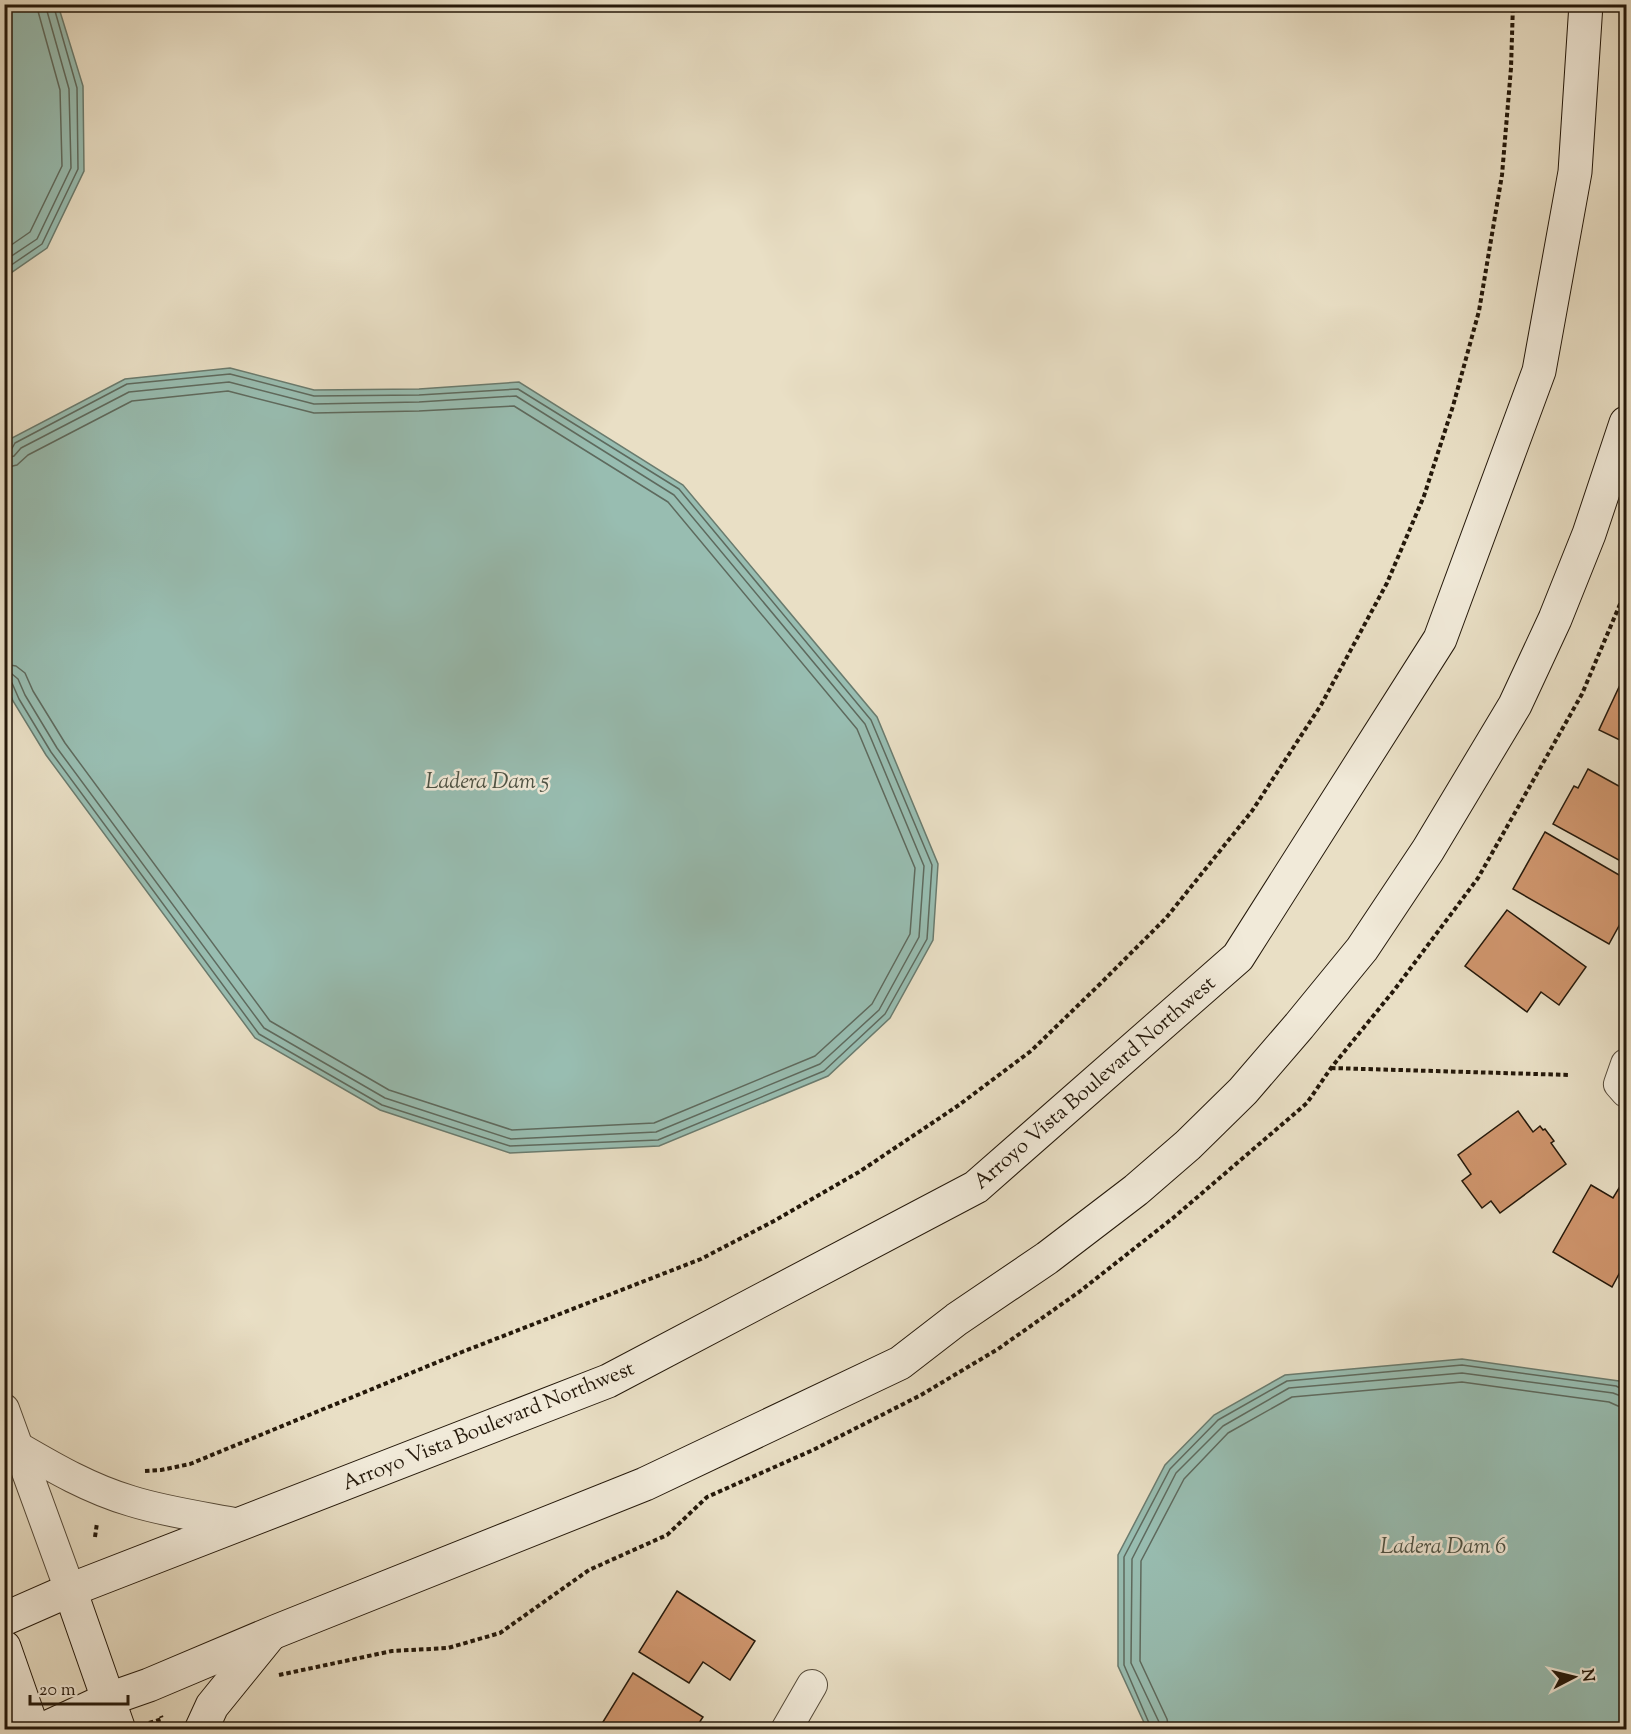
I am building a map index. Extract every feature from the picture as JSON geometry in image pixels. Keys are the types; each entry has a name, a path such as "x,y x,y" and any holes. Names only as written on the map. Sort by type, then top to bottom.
{"main road":[{"name":"Arroyo Vista Boulevard Northwest","path":"4,1618 70,1590 608,1381 976,1187 1238,957 1440,639 1539,371 1575,172 1586,4"},
{"path":"42,1730 109,1699 149,1685 272,1633 645,1484 900,1363 957,1319 1047,1258 1136,1190 1188,1145 1243,1091 1299,1026 1362,949 1428,850 1515,705 1555,619 1589,534 1626,423"},
{"path":"70,1590 119,1730"},
{"path":"201,1730 212,1706 272,1633"},
{"path":"4,1647 33,1730"}],"street":[{"path":"4,1409 70,1590"},
{"path":"18,1447 74,1479 132,1502 240,1524"},
{"path":"786,1730 812,1685"}],"path":[{"path":"142,1471 190,1464 452,1356 701,1259 774,1221 868,1166 959,1105 1031,1051 1166,918 1252,811 1321,705 1387,583 1424,496 1453,406 1479,311 1502,175 1511,68 1513,4"},
{"path":"1331,1068 1570,1075"}],"water":[{"path":"5,4 58,5 83,86 84,171 47,248 5,277"},
{"name":"Ladera Dam 5","path":"230,368 314,390 419,389 519,382 683,485 877,717 938,864 933,940 890,1018 828,1076 659,1146 510,1153 380,1110 255,1038 46,755 13,701 4,680 4,450 10,439 125,379"},
{"name":"Ladera Dam 6","path":"1462,1359 1619,1381 1626,1386 1626,1729 1147,1729 1118,1666 1118,1555 1165,1465 1214,1415 1285,1375"}],"building":[{"path":"1626,672 1626,743 1599,730"},
{"path":"1588,769 1626,790 1626,864 1553,824 1574,786 1578,788"},
{"path":"1545,832 1626,879 1626,913 1609,944 1513,889"},
{"path":"1507,910 1586,967 1559,1005 1541,992 1527,1012 1465,966"},
{"path":"1518,1111 1533,1132 1540,1126 1543,1130 1545,1129 1554,1141 1551,1143 1566,1164 1500,1213 1491,1201 1482,1208 1462,1181 1471,1174 1458,1155"},
{"path":"1591,1185 1613,1198 1619,1188 1626,1192 1626,1261 1612,1287 1553,1252"},
{"path":"677,1591 755,1641 730,1680 703,1662 689,1683 639,1652"},
{"path":"633,1673 703,1717 695,1729 697,1730 598,1730"}]}
